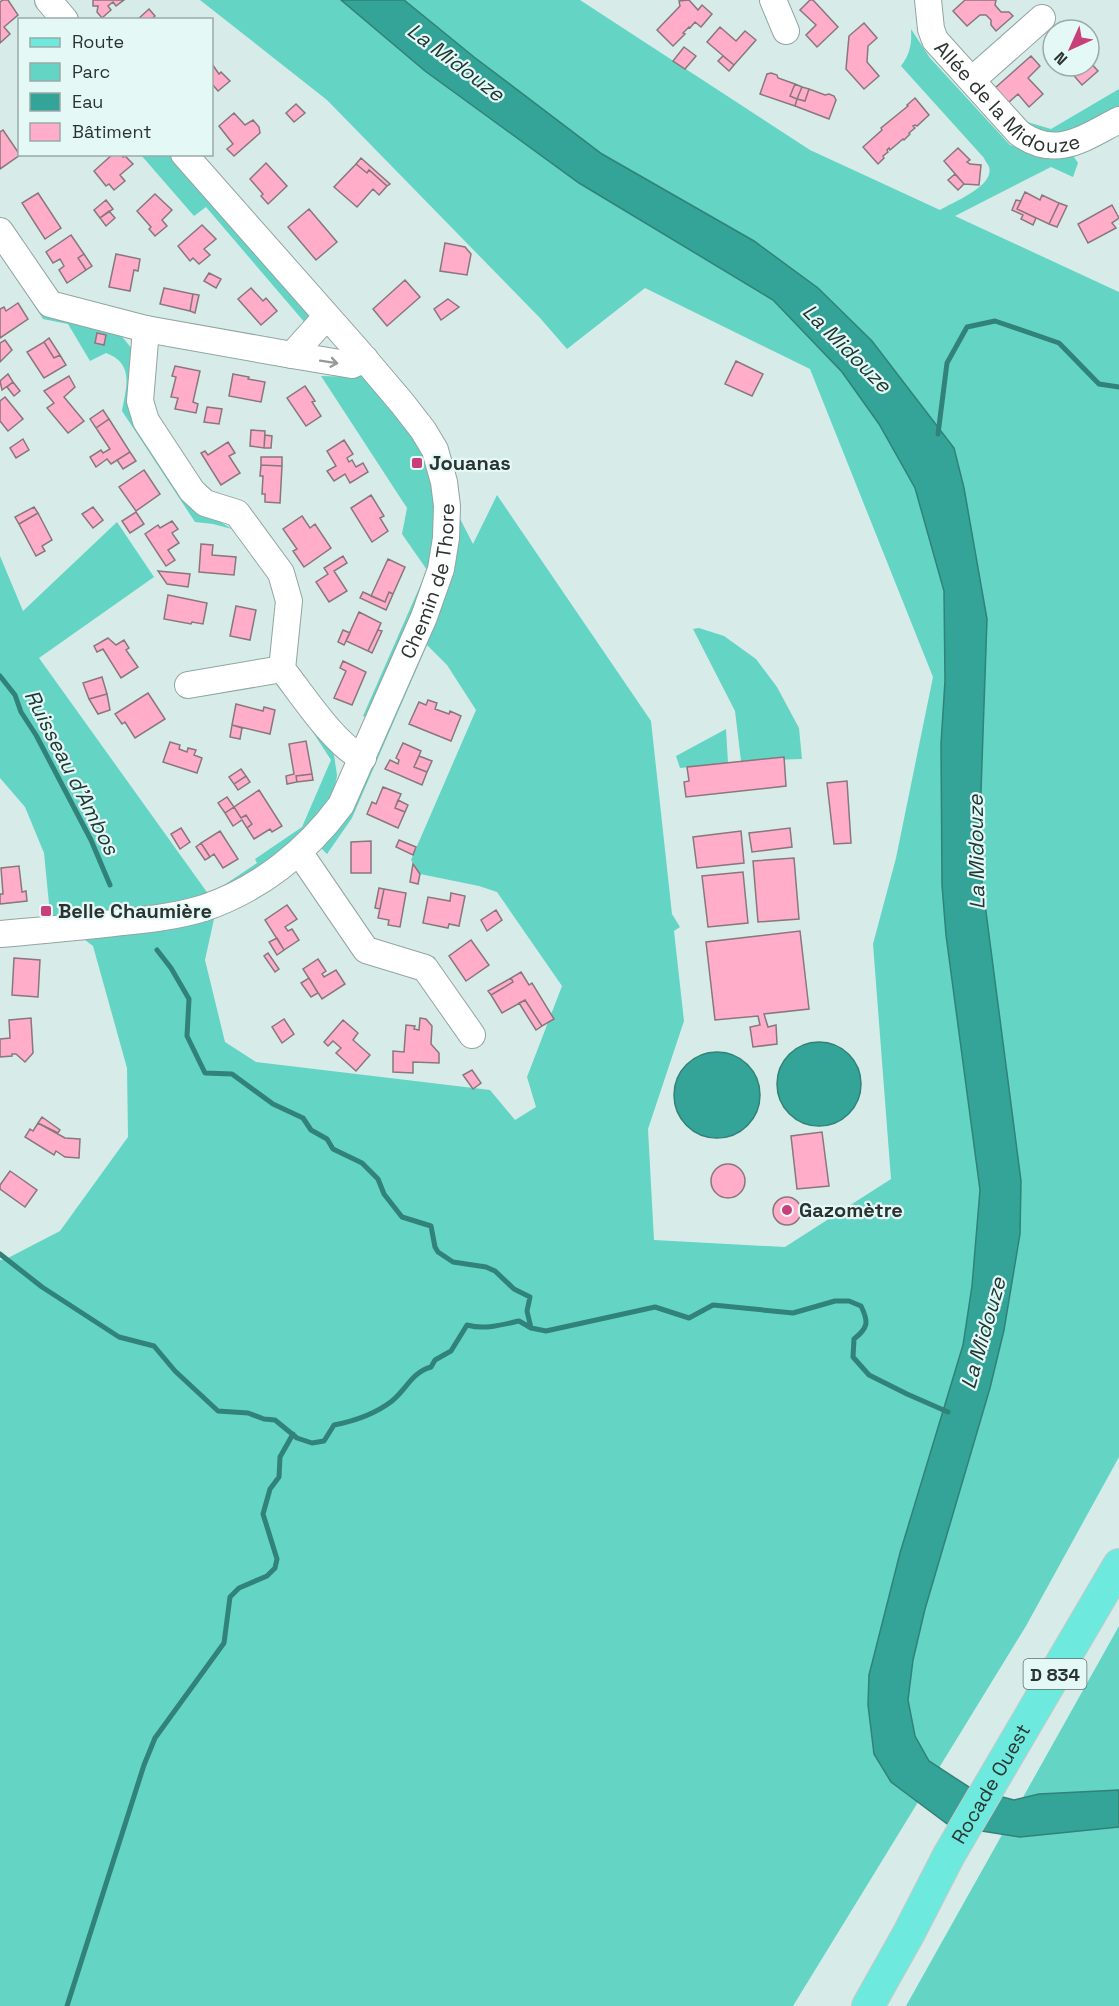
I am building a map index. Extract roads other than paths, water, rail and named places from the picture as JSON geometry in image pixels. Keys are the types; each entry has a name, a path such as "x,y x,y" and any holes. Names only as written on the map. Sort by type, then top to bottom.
{"main road":[{"name":"Rocade Ouest","path":"868,2006 949,1855 1119,1565"}],"street":[{"path":"48,0 64,18"},
{"path":"773,0 786,31"},
{"name":"Allée de la Midouze","path":"928,0 935,40 1019,133 1032,142 1052,146 1071,145 1119,120"},
{"path":"972,80 1041,19"},
{"name":"Chemin de Thore","path":"0,934 158,918 204,908 237,894 269,876 299,852 324,828 341,805 424,617 441,569 446,538 447,506 444,482 435,450 423,430 365,359 186,156"},
{"path":"0,231 50,304 146,329 292,355 352,365 365,359"},
{"path":"292,355 326,317"},
{"path":"146,329 140,401 146,421 192,491 205,503 237,513 280,573 289,601 282,669 332,732 352,753 363,758"},
{"path":"188,684 282,669"},
{"path":"299,852 366,950 425,968 472,1035"}],"water":[{"name":"La Midouze","path":"341,0 404,0 474,57 602,154 754,241 818,288 872,341 954,448 964,488 987,619 981,791 982,881 1021,1181 1020,1234 1004,1330 990,1388 925,1609 913,1660 908,1700 915,1736 929,1761 972,1789 1014,1800 1039,1794 1119,1790 1119,1827 1020,1837 950,1826 891,1782 874,1754 868,1705 869,1675 900,1553 963,1345 972,1286 980,1190 946,935 942,885 941,744 945,681 944,591 915,488 879,424 842,372 773,300 579,183 425,71"},
{"path":"819,1042 835,1045 854,1061 861,1084 858,1100 842,1119 819,1126 803,1123 784,1107 777,1084 780,1068 796,1049"},
{"path":"717,1052 733,1056 747,1065 756,1079 760,1095 756,1111 747,1125 733,1134 717,1138 701,1134 687,1125 678,1111 674,1095 678,1079 687,1065 701,1056"}],"waterway":[{"path":"938,434 947,363 967,327 995,321 1059,343 1099,384 1119,387"},
{"name":"Ruisseau d'Ambos","path":"0,676 15,695 21,712 36,735 91,840 110,885"},
{"name":"Ruisseau d'Ambos","path":"157,950 171,968 189,999 187,1036 205,1073 232,1074 273,1104 303,1118 311,1130 327,1139 333,1149 362,1163 378,1179 384,1194 402,1217 431,1226 438,1252 453,1262 486,1267 495,1271 514,1289 530,1297 527,1311 531,1328"},
{"path":"0,1254 42,1287 119,1337 154,1346 175,1371 218,1411 248,1413 275,1420 297,1438 312,1443 324,1441 334,1425 379,1410 392,1401 414,1377 431,1367 435,1360 451,1351 467,1325 487,1327 519,1321 531,1328 546,1331 655,1307 689,1318 713,1305 793,1313 835,1301 849,1301 861,1306 865,1316 866,1324 854,1339 853,1357 869,1375 948,1412"},
{"path":"67,2006 144,1765 155,1738 224,1643 230,1597 239,1588 267,1576 275,1568 277,1559 263,1514 270,1489 279,1477 280,1457 293,1434"}],"place":[{"name":"Jouanas","path":"417,463"},
{"name":"Belle Chaumière","path":"46,911"},
{"name":"Gazomètre","path":"787,1210"}]}
